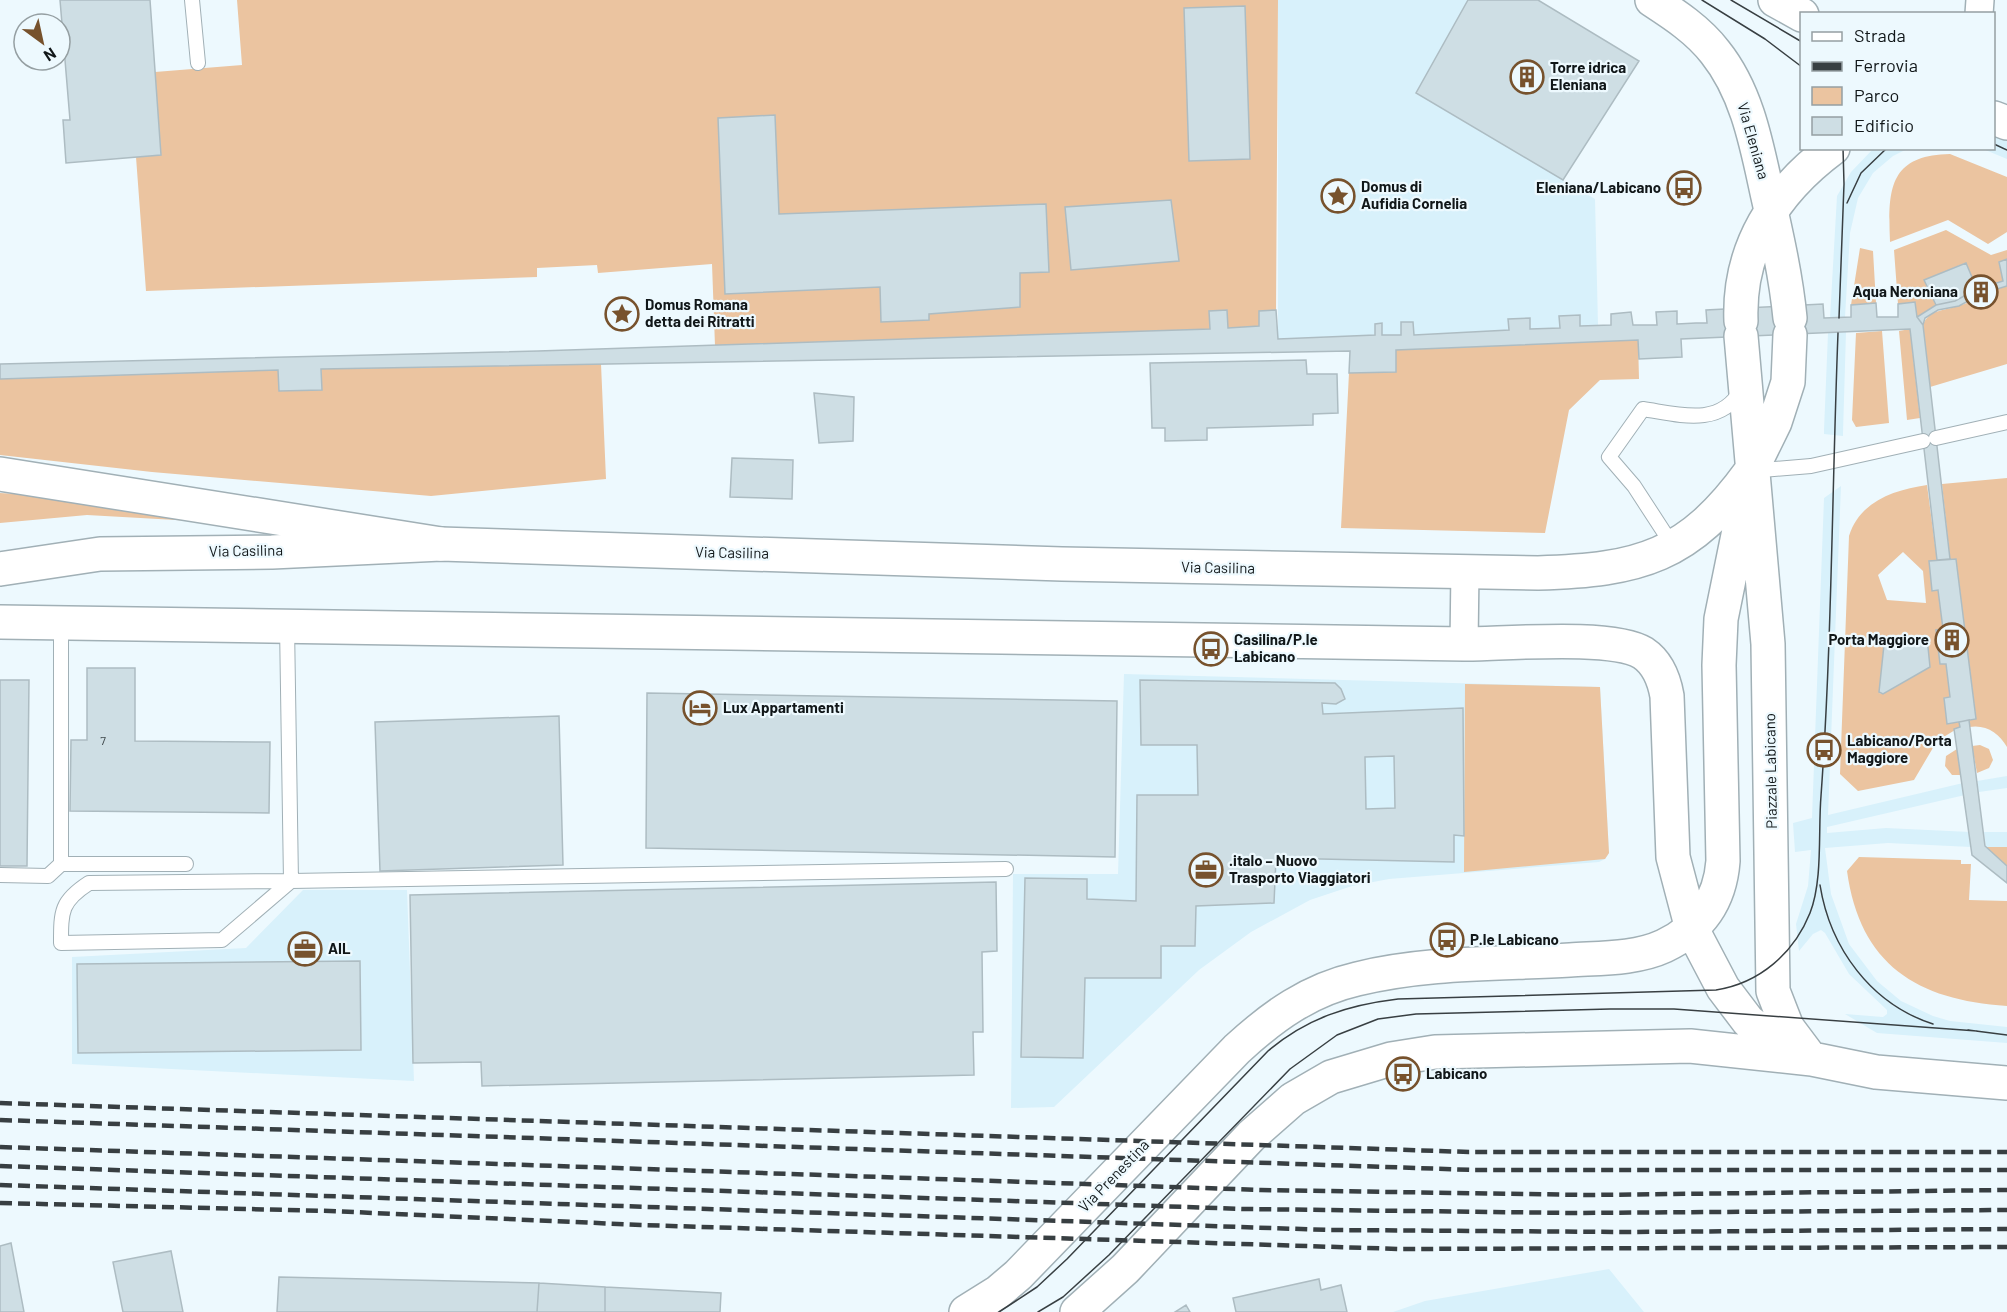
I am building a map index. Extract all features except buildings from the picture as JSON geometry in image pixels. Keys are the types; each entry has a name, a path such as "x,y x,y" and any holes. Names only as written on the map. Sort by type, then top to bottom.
{"main road":[{"name":"Via Eleniana","path":"1652,0 1699,34 1715,52 1731,77 1752,128 1772,210 1787,284 1790,326"},
{"path":"1775,0 1800,14"},
{"name":"Piazzale Labicano","path":"1812,1059 1787,1027 1773,991 1768,644 1751,471 1741,328 1743,273 1750,251 1772,210 1809,168 1831,150"},
{"name":"Piazzale Labicano","path":"1257,1031 1297,1001 1334,985 1356,979 1414,970 1635,955 1662,947 1692,929 1707,914 1721,880 1721,619 1751,471 1775,422 1784,397 1790,365 1790,326"},
{"name":"Via Casilina","path":"0,569 100,554 272,552 441,544 1108,566 1465,570 1538,573 1589,571 1630,565 1673,546 1694,533 1715,515 1751,471"},
{"path":"0,474 441,544"},
{"path":"0,622 1464,644 1593,643 1624,646 1642,652 1655,665 1663,679 1667,696 1673,857 1681,895 1692,929 1723,988 1748,1021 1773,1041 1812,1059"},
{"name":"Via Prenestina","path":"966,1312 998,1292 1042,1252 1217,1068 1257,1031"},
{"path":"1077,1312 1125,1269 1270,1118 1303,1091 1348,1071 1391,1059 1435,1052 1597,1046 1690,1046 1812,1059 1876,1072 2007,1083"}],"street":[{"path":"1464,644 1465,570"}],"lane":[{"path":"192,0 198,63"},
{"path":"1673,546 1634,486 1609,457 1643,409 1697,417 1711,416 1732,403 1744,383"},
{"path":"1751,471 1811,466 2007,422"},
{"path":"61,864 62,622"},
{"path":"286,625 291,881"},
{"path":"0,875 48,876 61,864 186,864"},
{"path":"291,881 222,940 61,943 61,912 73,894 89,883 1006,869"}],"shaded area":[{"path":"1278,0 1538,0 1639,61 1563,180 1595,199 1598,325 1580,326 1580,316 1559,316 1560,328 1530,329 1529,318 1508,319 1509,330 1414,335 1413,322 1401,322 1401,335 1382,335 1382,324 1375,324 1375,335 1278,339"},
{"path":"1995,135 2007,141 2007,159 1985,150 1995,150"},
{"path":"1872,150 1905,150 1893,156 1873,173 1858,198 1850,233 1845,317 1830,318 1837,196 1851,172"},
{"path":"1846,332 1843,436 1824,434 1828,333"},
{"path":"1841,486 1828,815 1963,783 1965,795 1827,827 1827,833 1886,828 1970,832 1971,847 1888,843 1825,848 1831,894 1849,944 1877,981 1901,1001 1933,1016 1950,1021 2007,1027 2007,1043 1877,1033 1845,1014 1883,1017 1887,1014 1887,1010 1849,974 1825,933 1821,930 1813,934 1799,951 1796,924 1808,886 1811,850 1795,852 1793,823 1812,818 1824,498"},
{"path":"1124,674 1600,687 1609,853 1599,862 1389,879 1352,886 1310,900 1251,932 1199,970 1054,1107 1011,1108 1013,874 1118,874"},
{"path":"2007,776 2007,788 1979,792 1977,781"},
{"path":"1984,832 2007,832 2007,847 1986,847"},
{"path":"303,890 407,890 414,1081 72,1064 72,957 246,948"},
{"path":"1609,1269 1644,1312 1393,1312 1425,1301"}],"green space":[{"path":"237,0 1278,0 1276,310 1259,311 1259,326 1228,328 1227,310 1209,311 1210,329 715,346 712,264 598,273 597,265 537,268 537,277 146,291 136,157 161,155 155,72 242,65"},
{"path":"1950,154 2007,177 2007,232 1988,244 1948,220 1890,242 1890,207 1896,179 1903,169 1914,161 1930,156"},
{"path":"1946,230 1991,255 2007,250 2007,259 1999,262 2003,281 1977,289 1965,263 1924,280 1936,305 1917,317 1915,302 1898,304 1894,250"},
{"path":"1860,248 1873,251 1876,303 1851,305"},
{"path":"2007,286 2007,364 1930,387 1923,325 1929,316"},
{"path":"1910,329 1920,418 1907,420 1899,331"},
{"path":"1882,331 1889,423 1856,427 1852,420 1856,333"},
{"path":"1638,340 1639,379 1600,380 1569,410 1545,533 1341,528 1349,373 1396,372 1396,350"},
{"path":"601,364 606,479 431,496 152,472 0,455 0,379 278,370 280,391 322,390 321,369"},
{"path":"2007,478 2007,747 2000,738 1986,728 1969,727 1969,720 1976,718 1956,559 1950,559 1942,484"},
{"path":"1927,485 1937,560 1929,562 1932,590 1938,590 1943,629 1940,664 1946,664 1950,697 1944,698 1947,723 1959,722 1960,727 1937,741 1914,780 1858,791 1840,774 1849,536 1861,514 1880,499 1902,490","holes":["1903,552 1923,571 1926,603 1887,600 1878,575","1927,637 1883,694 1879,693 1884,645"]},
{"path":"0,493 33,495 247,524 87,515 0,523"},
{"path":"1465,684 1600,687 1609,853 1605,859 1464,872"},
{"path":"1980,745 1989,749 1993,760 1989,768 1977,773 1972,746"},
{"path":"1957,749 1961,775 1952,775 1945,766 1946,756"},
{"path":"1986,847 2007,847 2007,866"},
{"path":"1859,857 1961,860 1961,864 1971,864 1969,900 2007,901 2007,1006 1946,996 1898,972 1880,953 1865,931 1854,904 1847,871"}],"tram line":[{"path":"1702,0 1765,39 1800,65"},
{"path":"1731,0 1800,41"},
{"path":"1995,144 2007,150"},
{"path":"1839,318 1843,150"},
{"path":"1847,203 1861,173 1885,150"},
{"path":"999,1312 1037,1287 1067,1259 1268,1051 1313,1022 1345,1009 1398,999 1716,990 1747,981 1774,964 1785,953 1803,928 1810,913 1817,886 1830,622 1838,333"},
{"path":"1820,885 1833,930 1857,971 1891,1003 1933,1024"},
{"path":"1038,1312 1063,1297 1109,1255 1290,1069 1337,1035 1378,1019 1416,1014 1674,1009 1977,1031"},
{"path":"1968,1030 2007,1035"}],"railway":[{"path":"0,1103 1469,1152 2007,1152"},
{"path":"0,1120 1475,1170 2007,1170"},
{"path":"0,1147 1261,1190 1589,1195 2007,1190"},
{"path":"0,1166 1244,1209 1575,1213 2007,1210"},
{"path":"0,1185 1329,1230 1631,1232 2007,1229"},
{"path":"0,1203 330,1211 641,1225 1400,1249 2007,1247"}],"place":[{"name":"Torre idrica Eleniana","path":"1527,77"},
{"name":"Eleniana/Labicano","path":"1684,188"},
{"name":"Domus di Aufidia Cornelia","path":"1338,196"},
{"name":"Aqua Neroniana","path":"1981,292"},
{"name":"Domus Romana detta dei Ritratti","path":"622,314"},
{"name":"Porta Maggiore","path":"1952,640"},
{"name":"Casilina/P.le Labicano","path":"1211,649"},
{"name":"Lux Appartamenti","path":"700,708"},
{"name":"Labicano/Porta Maggiore","path":"1824,750"},
{"name":".italo – Nuovo Trasporto Viaggiatori","path":"1206,870"},
{"name":"P.le Labicano","path":"1447,940"},
{"name":"AIL","path":"305,949"},
{"name":"Labicano","path":"1403,1074"}]}
